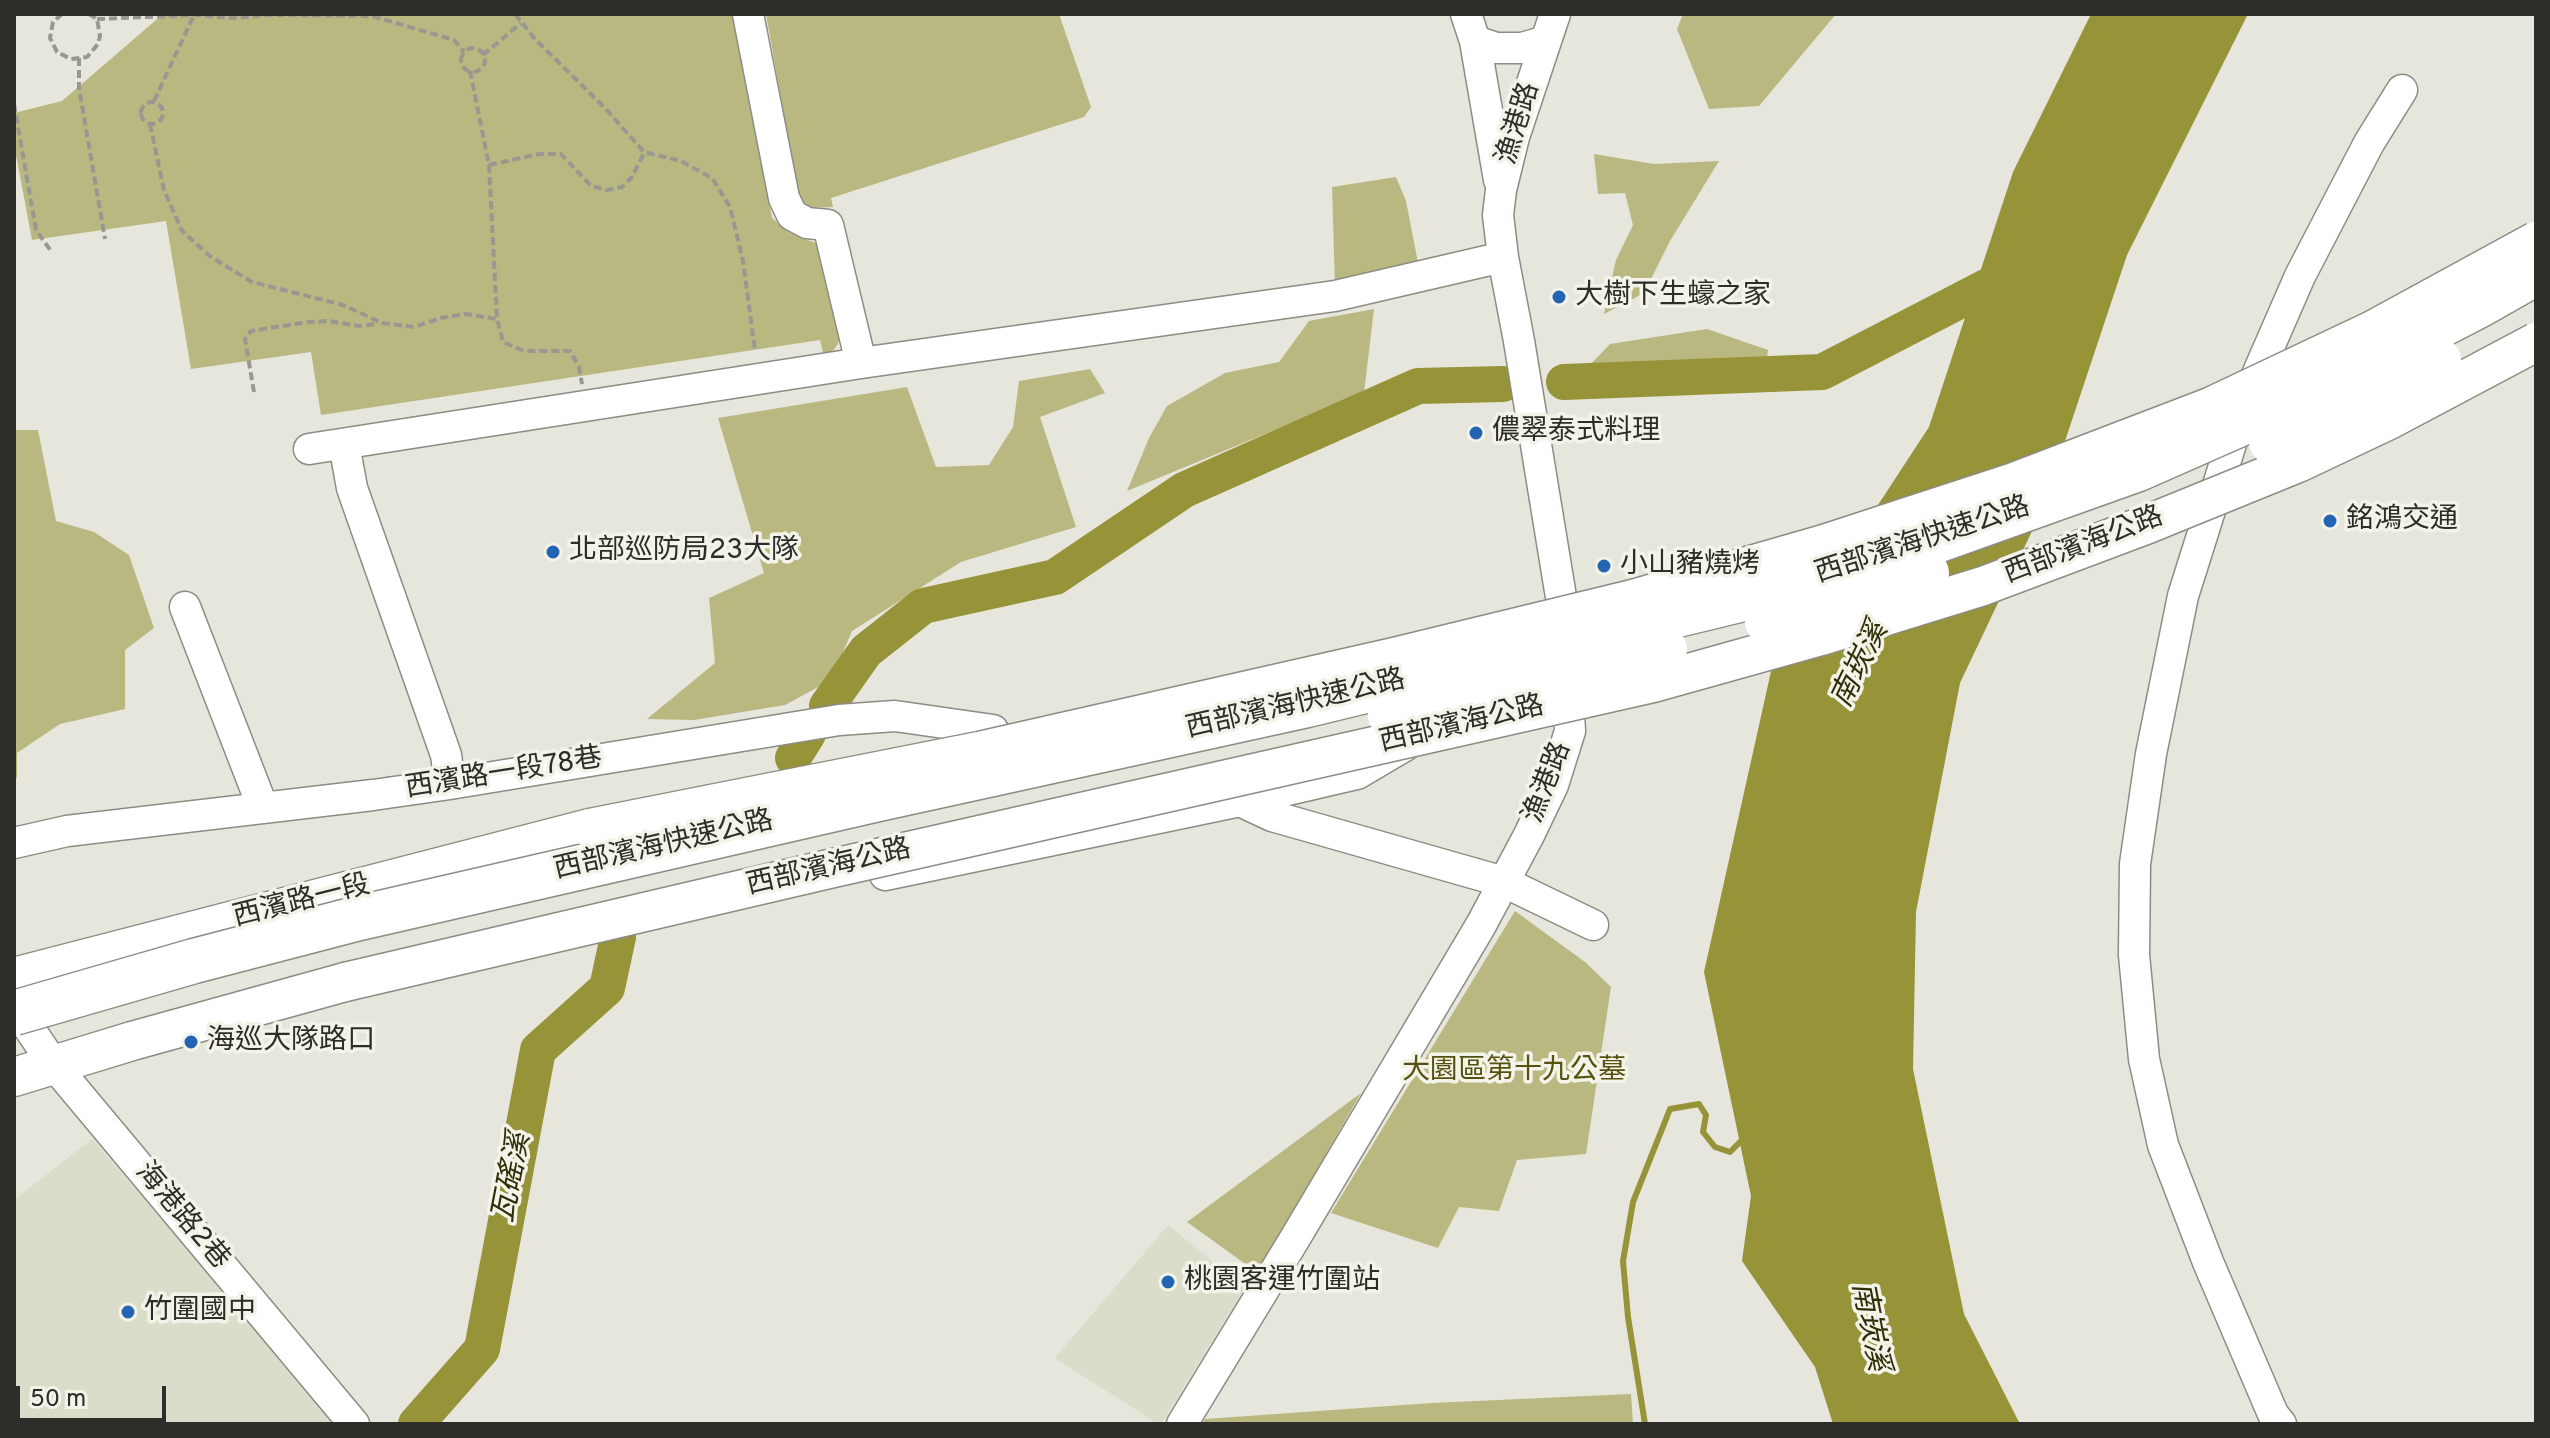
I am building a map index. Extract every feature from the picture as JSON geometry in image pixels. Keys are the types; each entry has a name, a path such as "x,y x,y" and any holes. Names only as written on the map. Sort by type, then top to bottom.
{"highway":[{"name":"西部濱海快速公路","path":"14,1013 194,961 375,914 1307,705 1743,599 1939,540 2138,469 2308,394 2536,273"},
{"name":"西部濱海快速公路","path":"14,1043 207,988 573,897 1518,687 1851,600 2150,493 2334,416 2536,307"}],"main road":[{"path":"590,828 979,751 1378,661 1633,599 1824,544 2014,482 2210,407 2373,330 2536,241"},
{"name":"西部濱海公路","path":"345,982 918,848 1653,683 1821,636 1997,581 2298,463 2391,419 2536,342"},
{"name":"西濱路一段","path":"14,977 590,828"},
{"path":"14,1077 345,982"}],"street":[{"path":"748,14 784,198 792,215 807,223 828,225 861,363"},
{"path":"1471,27 1496,48 1522,48 1550,28"},
{"path":"1471,27 1501,190"},
{"name":"漁港路","path":"1182,1424 1473,939 1553,785 1570,731 1561,597 1498,215 1514,137 1550,28"},
{"path":"2281,1424 2273,1414 2208,1262 2163,1145 2144,1059 2141,1029 2134,955 2135,864 2151,754 2183,596 2242,409 2300,276 2369,143 2402,90"},
{"path":"309,449 861,363 1335,296 1503,257"},
{"path":"344,444 352,488 446,755 450,784"},
{"path":"185,607 263,808"},
{"path":"590,828 696,789 993,730 1293,671 1436,667 1564,635"},
{"path":"345,982 414,973 780,898 1357,774 1452,718 1567,689"},
{"name":"西濱路一段78巷","path":"14,843 67,831 450,784 839,720 895,716 993,730"},
{"path":"1240,801 1272,816 1504,882 1593,925"},
{"name":"海港路2巷","path":"14,1006 54,1065 354,1424"}],"path":[{"path":"62,14 50,30 52,46 63,57 71,59 87,57 98,44 97,19"},
{"path":"89,14 97,19 194,15 234,18 270,15 372,16 454,40 464,52"},
{"path":"515,14 644,152 681,161 712,178 730,207 743,261 755,351"},
{"path":"154,101 160,105 163,115 157,123 150,124 143,120 140,112 143,105 154,101 194,15"},
{"path":"483,55 522,23"},
{"path":"464,52 475,48 483,55 485,62 481,68 470,71"},
{"path":"464,52 462,63 470,71 489,165 497,319 503,342 524,351 570,351 579,367 587,406"},
{"path":"79,58 79,88 105,239"},
{"path":"14,104 36,230 51,251"},
{"path":"150,124 164,190 182,231 211,257 252,282 343,305 382,323"},
{"path":"489,165 539,154 561,154 591,186 607,190 622,187 632,177 644,152"},
{"path":"254,392 245,339 251,331 329,321 359,326 382,323 414,327 465,314 497,319"}],"shaded area":[{"name":"竹圍國中","path":"92,1139 340,1424 14,1424 14,1200"},
{"path":"1168,1225 1245,1288 1161,1424 1158,1424 1055,1358"}],"green space":[{"path":"163,14 733,14 772,218 790,233 818,244 841,332 838,344 824,357 820,340 321,415 311,352 191,369 166,221 32,240 14,144 14,113 62,101"},
{"path":"766,14 1059,14 1091,107 1084,117 831,198 833,207 808,208 799,198"},
{"path":"1683,14 1836,14 1759,106 1709,109 1677,29"},
{"path":"1594,154 1654,164 1719,161 1670,241 1644,293 1604,314 1616,260 1633,225 1625,193 1598,194"},
{"path":"1396,177 1406,201 1419,268 1335,286 1332,187"},
{"path":"1374,309 1364,393 1127,491 1149,438 1167,406 1225,373 1279,362 1309,321"},
{"path":"1707,329 1768,350 1766,366 1585,370 1610,344"},
{"path":"1090,369 1105,393 1040,417 1076,527 961,562 852,631 831,680 785,705 694,720 647,719 715,663 709,598 764,573 718,418 907,387 936,467 989,465 1013,427 1019,381"},
{"path":"14,430 38,430 56,521 94,532 129,555 154,628 125,650 125,709 60,724 17,753 17,778 14,779"},
{"name":"大園區第十九公墓","path":"1515,911 1585,962 1611,987 1586,1154 1517,1160 1499,1211 1459,1207 1438,1248 1331,1213"},
{"name":"大園區第十九公墓","path":"1361,1093 1258,1273 1187,1222"},
{"path":"1631,1394 1633,1424 1202,1424 1205,1419 1432,1403"}],"water":[{"name":"南崁溪","path":"2091,14 2248,14 2127,255 2042,510 1960,683 1916,912 1913,1069 1964,1314 2020,1424 1833,1424 1815,1367 1742,1261 1751,1196 1704,972 1772,667 1929,427 2013,172"}],"waterway":[{"path":"1564,382 1822,372 2017,271"},
{"path":"827,706 866,651 923,606 1055,577 1184,490 1418,386 1503,384"},
{"path":"793,758 808,734"},
{"name":"瓦磘溪","path":"416,1424 482,1349 538,1050 607,988 618,937"},
{"path":"1645,1424 1628,1317 1623,1261 1633,1202 1670,1109 1699,1104 1706,1115 1703,1132 1715,1147 1730,1152 1744,1138"}],"place":[{"name":"大樹下生蠔之家","path":"1559,297"},
{"name":"儂翠泰式料理","path":"1476,433"},
{"name":"銘鴻交通","path":"2330,521"},
{"name":"北部巡防局23大隊","path":"553,552"},
{"name":"小山豬燒烤","path":"1604,566"},
{"name":"海巡大隊路口","path":"191,1042"},
{"name":"桃園客運竹圍站","path":"1168,1282"},
{"name":"竹圍國中","path":"128,1312"}]}
